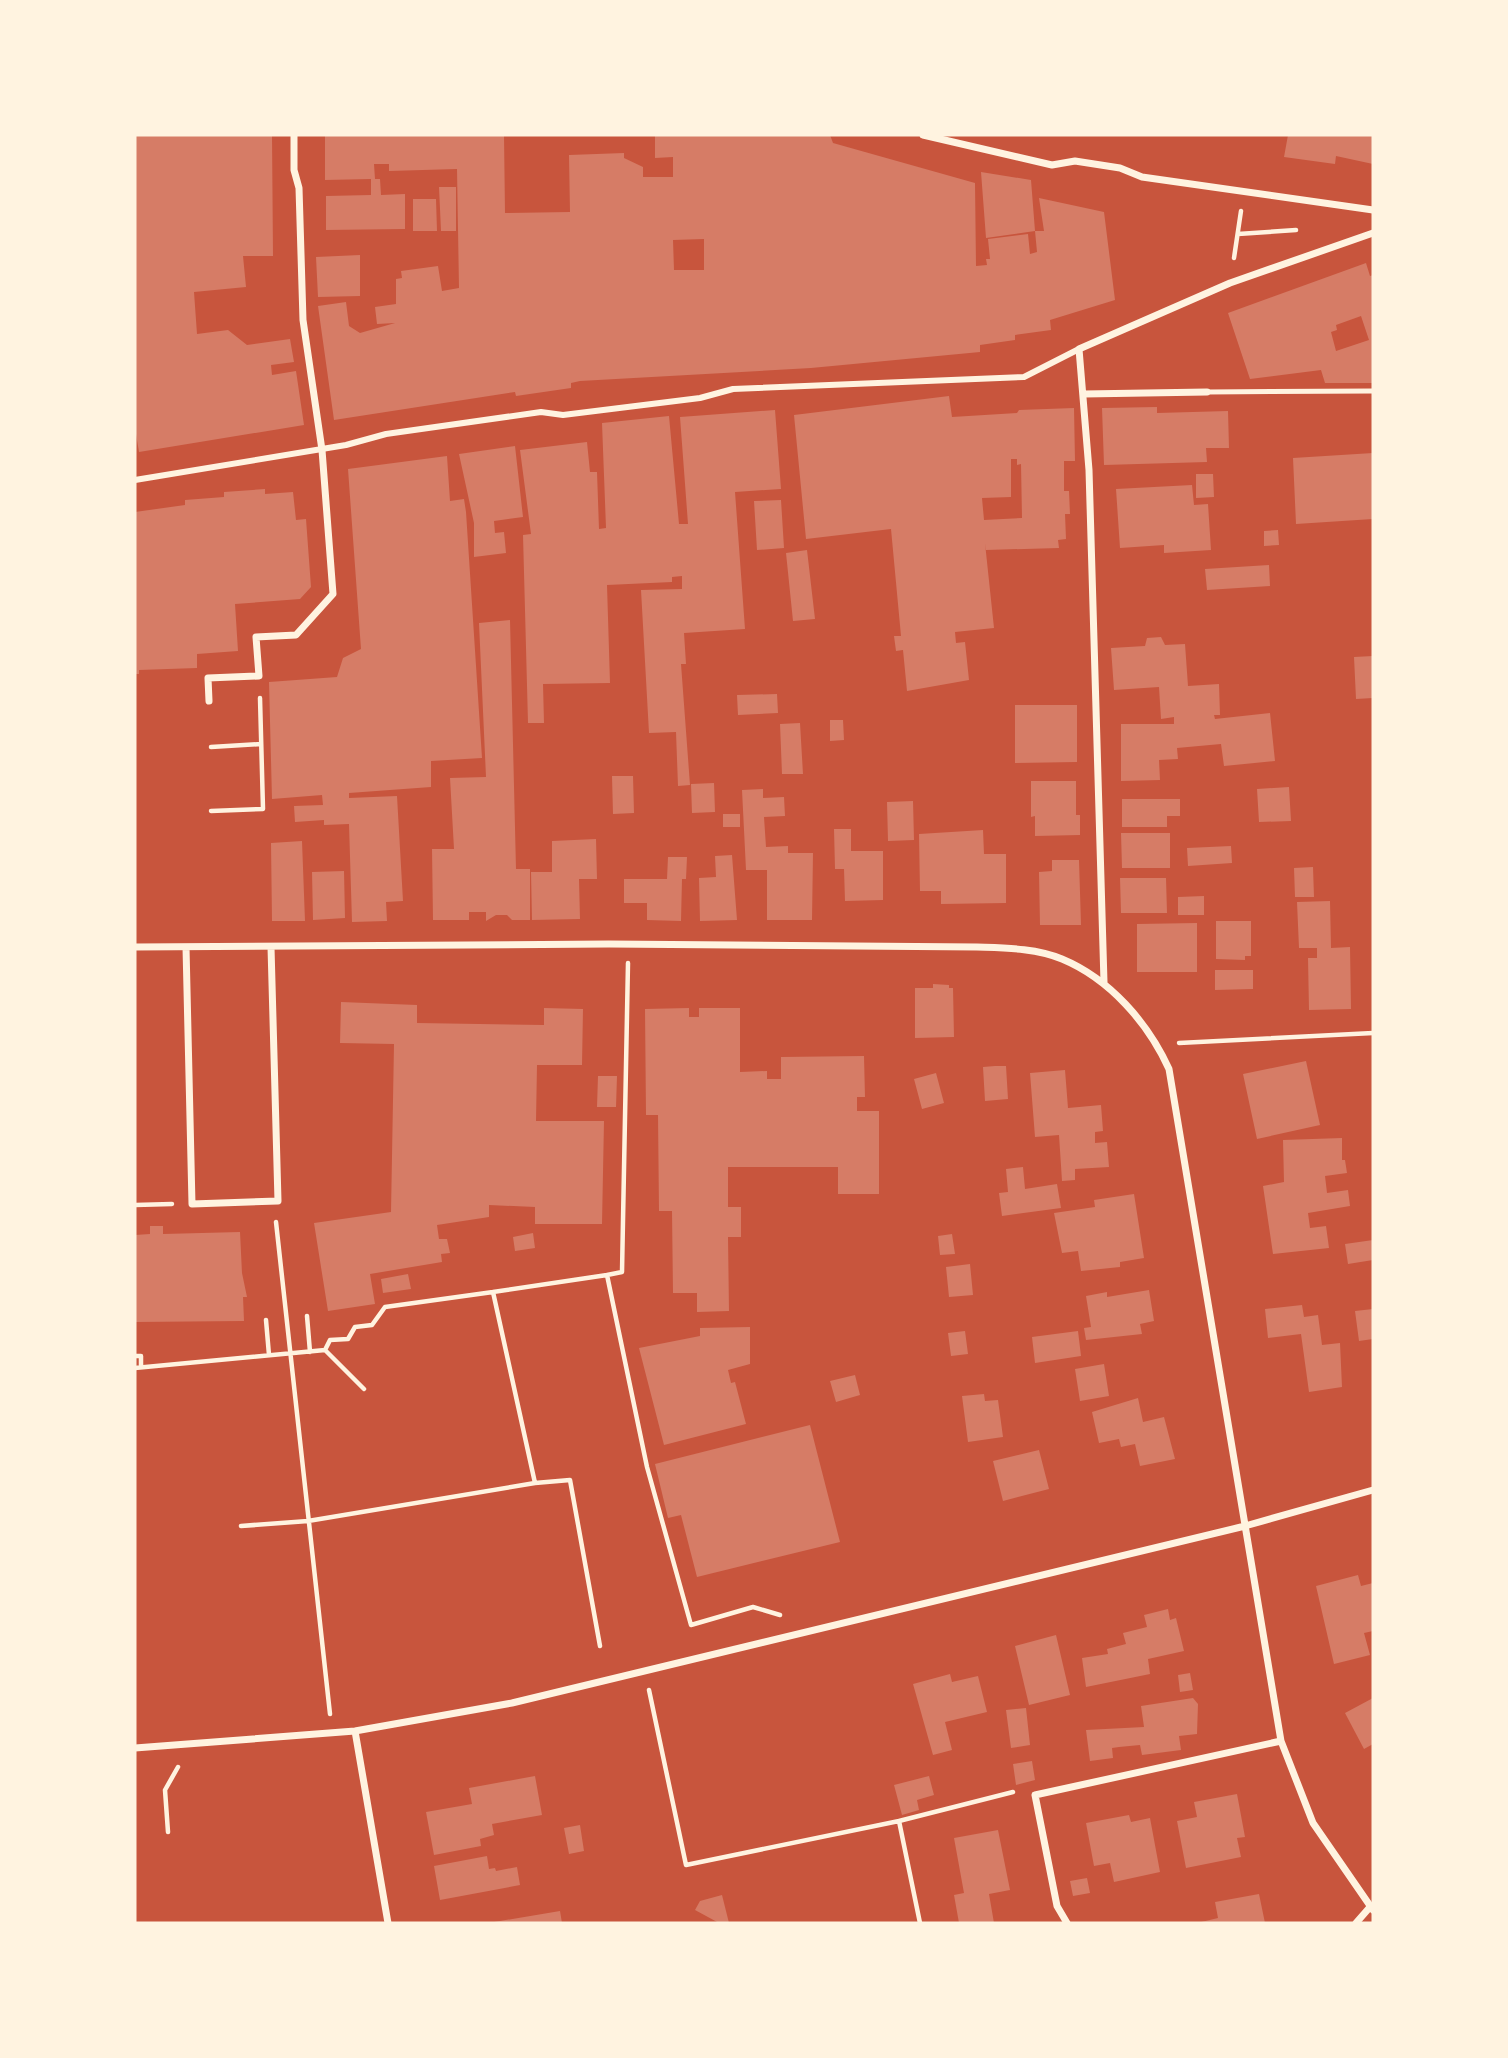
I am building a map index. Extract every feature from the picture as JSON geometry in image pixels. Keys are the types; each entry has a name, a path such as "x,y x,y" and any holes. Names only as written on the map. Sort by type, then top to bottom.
{"street":[{"path":"209,701 208,678 259,676 257,637 296,635 333,594 322,450 303,320 299,188 294,170 294,135"},
{"path":"923,135 1052,165 1075,160 1120,168 1142,177 1373,210"},
{"path":"135,480 322,450 399,432 541,412 562,415 630,404 700,398 733,389 1024,377 1080,349 1230,283 1373,233"},
{"path":"1080,349 1084,394 1104,982"},
{"path":"1084,394 1207,392"},
{"path":"135,947 629,945 1022,950 1061,958 1104,982 1157,1044 1169,1069 1281,1741 1312,1823 1372,1908 1356,1923"},
{"path":"186,947 191,1204 278,1201 271,947"},
{"path":"135,1748 355,1731 512,1703 1245,1526 1373,1490"},
{"path":"355,1731 388,1923"},
{"path":"1067,1923 1057,1906 1035,1795 1281,1741"}],"lane":[{"path":"1207,392 1373,391"}],"path":[{"path":"1230,283 1244,190"},
{"path":"1238,234 1296,230"},
{"path":"211,811 263,809 259,676"},
{"path":"211,747 261,744"},
{"path":"325,1350 330,1340 348,1339 355,1327 372,1325 385,1307 622,1272 629,945"},
{"path":"1157,1044 1373,1033"},
{"path":"272,1202 332,1733"},
{"path":"135,1205 191,1204"},
{"path":"607,1275 647,1467 691,1625 753,1607 780,1615 786,1636"},
{"path":"493,1292 535,1483"},
{"path":"307,1316 310,1352"},
{"path":"265,1320 269,1355"},
{"path":"135,1356 141,1356 138,1368 325,1350"},
{"path":"325,1350 364,1389"},
{"path":"241,1526 308,1521 535,1483 570,1480 600,1646"},
{"path":"645,1672 686,1865 899,1821 1033,1787 1035,1795"},
{"path":"168,1832 165,1790 179,1765 178,1745"},
{"path":"899,1821 920,1923"}],"building":[{"path":"135,135 272,135 273,256 243,256 246,287 194,292 197,334 228,330 247,345 290,339 294,362 271,365 272,375 296,371 304,425 139,452 135,428"},
{"path":"325,135 504,135 505,213 570,212 569,155 624,153 624,158 643,167 643,177 673,177 673,157 655,158 655,135 830,135 833,143 975,183 976,266 987,265 986,259 990,259 988,239 1028,234 1030,254 1037,252 1035,231 1044,231 1039,198 1104,212 1115,300 1050,320 1051,330 1015,335 1015,340 980,345 980,352 811,368 580,381 571,383 571,388 516,396 515,392 334,420 318,306 346,302 349,326 360,333 395,323 377,324 375,307 396,304 396,279 402,278 401,271 438,266 442,291 459,288 457,169 389,171 389,164 374,164 375,179 380,179 381,195 405,194 405,229 326,230 326,196 371,195 371,179 325,180","holes":["704,239 704,270 674,270 673,240"]},
{"path":"1288,135 1373,135 1373,164 1336,156 1335,164 1284,157"},
{"path":"981,172 1031,180 1035,231 986,238"},
{"path":"439,187 456,187 456,231 441,231"},
{"path":"413,199 436,199 437,231 413,231"},
{"path":"360,255 360,296 318,297 316,257"},
{"path":"1366,263 1370,276 1373,275 1373,383 1325,383 1321,370 1250,379 1228,313","holes":["1361,316 1369,340 1336,351 1331,332 1337,330 1336,325"]},
{"path":"949,396 952,417 1074,408 1075,461 1064,461 1064,491 1069,491 1070,514 1065,514 1066,539 1058,540 1059,548 986,550 985,543 994,628 955,632 956,643 965,642 969,680 907,691 903,650 896,651 894,636 901,636 891,529 806,539 794,415","holes":["1011,459 1017,459 1017,465 1021,464 1022,518 984,520 982,498 1011,497"]},
{"path":"1157,407 1157,413 1228,411 1229,448 1206,448 1207,462 1104,465 1102,408"},
{"path":"775,410 781,489 735,492 745,629 684,633 686,664 681,664 690,785 678,786 676,732 649,733 641,590 682,589 682,576 672,577 672,582 607,585 610,683 543,684 544,723 528,723 523,535 531,534 520,450 587,442 590,472 597,472 599,529 606,528 602,423 669,416 679,524 688,524 680,417"},
{"path":"515,446 523,517 494,521 495,533 504,532 506,553 474,557 474,523 459,454"},
{"path":"1373,453 1373,519 1296,524 1293,458"},
{"path":"447,456 450,501 464,499 466,512 482,758 431,761 431,787 349,793 349,798 397,796 403,901 386,902 387,921 352,922 349,824 324,825 324,820 295,822 294,806 323,805 322,795 272,799 269,682 337,677 343,658 361,649 348,469"},
{"path":"1196,474 1213,474 1214,497 1196,498"},
{"path":"1192,485 1194,505 1208,504 1211,550 1164,553 1164,545 1120,548 1116,489"},
{"path":"265,489 265,494 293,492 296,520 306,519 311,587 300,599 235,604 238,651 197,654 197,668 139,670 139,674 135,674 135,512 185,505 185,500 224,497 224,492"},
{"path":"781,500 784,548 757,550 754,501"},
{"path":"1278,530 1279,545 1264,546 1264,531"},
{"path":"807,550 815,619 793,621 786,553"},
{"path":"1269,565 1270,586 1207,590 1205,569"},
{"path":"510,620 516,869 530,869 530,920 512,920 507,915 496,915 486,921 486,912 469,912 469,920 433,920 432,849 454,849 450,778 486,777 479,623"},
{"path":"1161,637 1165,645 1185,644 1188,686 1219,684 1220,715 1214,715 1215,719 1270,713 1275,761 1224,766 1221,744 1177,748 1178,759 1159,760 1160,780 1121,781 1121,724 1174,724 1174,717 1161,719 1159,687 1114,690 1111,648 1145,646 1147,638"},
{"path":"1373,656 1373,698 1356,699 1354,657"},
{"path":"777,694 778,713 738,715 737,695"},
{"path":"1015,705 1077,705 1077,762 1015,763"},
{"path":"830,720 843,720 844,740 830,741"},
{"path":"800,723 803,774 782,774 780,724"},
{"path":"612,776 633,776 634,813 613,814"},
{"path":"1031,781 1076,781 1076,815 1080,815 1080,835 1035,836 1035,816 1031,817"},
{"path":"714,783 715,812 692,813 691,784"},
{"path":"1289,787 1291,821 1259,822 1257,789"},
{"path":"763,789 763,798 784,797 785,816 764,817 766,847 788,846 788,853 813,853 812,920 767,920 767,870 746,870 742,790"},
{"path":"1122,799 1180,799 1180,816 1167,816 1167,827 1122,827"},
{"path":"913,801 914,840 888,841 887,802"},
{"path":"723,814 740,814 740,827 723,827"},
{"path":"834,829 851,829 851,851 883,851 883,900 845,901 844,869 835,869"},
{"path":"983,830 984,854 1006,854 1006,903 941,904 941,891 920,891 919,834"},
{"path":"1121,833 1170,833 1170,868 1122,868"},
{"path":"596,839 597,879 579,879 580,919 532,920 531,872 552,872 552,841"},
{"path":"302,841 305,921 272,921 271,843"},
{"path":"1231,846 1232,863 1188,866 1187,848"},
{"path":"732,855 737,920 700,921 699,878 716,877 715,856"},
{"path":"668,857 687,857 686,879 682,879 681,921 647,920 647,903 624,903 624,879 667,879"},
{"path":"1052,860 1079,860 1081,925 1040,925 1039,872 1052,871"},
{"path":"1313,867 1314,897 1295,897 1294,868"},
{"path":"344,871 345,918 313,920 312,872"},
{"path":"1120,878 1166,878 1167,913 1121,913"},
{"path":"1204,896 1204,915 1178,915 1178,897"},
{"path":"1330,901 1331,948 1350,947 1351,1009 1309,1010 1308,958 1317,958 1317,948 1299,948 1297,902"},
{"path":"1216,921 1251,921 1251,956 1245,956 1245,960 1216,959"},
{"path":"1197,923 1197,972 1137,972 1137,924"},
{"path":"1215,970 1253,970 1253,989 1215,990"},
{"path":"933,984 949,985 949,988 953,988 954,1037 915,1038 915,988 933,988"},
{"path":"341,1002 417,1005 417,1023 544,1025 544,1008 583,1009 582,1065 537,1065 536,1121 604,1121 602,1224 535,1224 535,1207 489,1205 489,1217 437,1225 439,1239 447,1239 450,1253 441,1254 442,1262 370,1274 375,1304 328,1311 314,1223 391,1212 394,1044 340,1043"},
{"path":"689,1008 689,1017 699,1017 699,1008 740,1008 740,1072 767,1071 767,1079 781,1079 781,1057 864,1056 865,1097 857,1097 857,1111 879,1111 879,1194 838,1194 838,1167 728,1167 728,1207 741,1207 741,1237 728,1237 729,1311 697,1312 697,1293 673,1293 672,1211 659,1211 658,1115 646,1115 645,1009"},
{"path":"1306,1061 1320,1125 1257,1139 1243,1074"},
{"path":"1006,1066 1008,1099 985,1101 983,1067"},
{"path":"1065,1070 1068,1108 1101,1105 1103,1131 1095,1132 1095,1143 1107,1142 1109,1167 1075,1169 1075,1180 1062,1181 1059,1135 1035,1137 1030,1073"},
{"path":"936,1073 944,1103 922,1109 914,1079"},
{"path":"598,1076 617,1076 616,1107 597,1107"},
{"path":"1342,1138 1342,1160 1345,1160 1347,1173 1325,1176 1327,1193 1348,1190 1350,1206 1308,1213 1310,1228 1326,1226 1329,1248 1273,1254 1263,1186 1284,1182 1283,1140"},
{"path":"1023,1167 1025,1189 1057,1184 1061,1208 1002,1216 999,1193 1008,1192 1006,1169"},
{"path":"1134,1194 1144,1258 1120,1262 1120,1267 1081,1271 1078,1251 1062,1253 1054,1213 1095,1207 1094,1200"},
{"path":"150,1226 163,1226 163,1234 240,1232 242,1273 247,1297 243,1297 244,1321 135,1322 135,1235 150,1234"},
{"path":"533,1233 535,1248 515,1251 513,1237"},
{"path":"952,1234 955,1254 940,1255 938,1236"},
{"path":"1373,1240 1373,1260 1348,1264 1345,1244"},
{"path":"970,1264 973,1295 949,1297 946,1267"},
{"path":"408,1274 411,1289 383,1293 381,1279"},
{"path":"1149,1290 1154,1321 1140,1324 1142,1334 1086,1340 1084,1328 1091,1327 1086,1296 1107,1292 1107,1297"},
{"path":"1302,1305 1304,1317 1318,1315 1322,1345 1340,1343 1342,1387 1309,1392 1301,1334 1268,1338 1265,1309"},
{"path":"1373,1309 1373,1339 1359,1341 1355,1311"},
{"path":"750,1327 750,1364 728,1370 731,1383 735,1382 746,1424 664,1445 639,1348 700,1336 700,1328"},
{"path":"965,1331 968,1354 951,1356 948,1333"},
{"path":"1078,1331 1081,1356 1035,1363 1032,1337"},
{"path":"1104,1364 1109,1396 1080,1401 1075,1369"},
{"path":"855,1375 860,1395 836,1402 830,1381"},
{"path":"984,1394 985,1401 998,1400 1003,1437 968,1442 962,1396"},
{"path":"1138,1398 1143,1422 1164,1417 1175,1459 1140,1466 1135,1444 1121,1447 1119,1439 1099,1443 1092,1412"},
{"path":"810,1425 840,1542 697,1577 681,1515 668,1518 655,1464"},
{"path":"1039,1450 1049,1489 1003,1501 993,1461"},
{"path":"1358,1575 1361,1586 1373,1583 1373,1631 1364,1633 1370,1655 1334,1664 1316,1586"},
{"path":"1168,1609 1170,1620 1176,1618 1184,1651 1148,1659 1150,1674 1086,1687 1082,1658 1108,1654 1107,1649 1126,1644 1123,1633 1147,1627 1144,1615"},
{"path":"1056,1635 1070,1695 1029,1705 1015,1646"},
{"path":"1190,1673 1193,1690 1180,1692 1178,1675"},
{"path":"950,1674 952,1682 978,1676 987,1712 945,1722 952,1750 933,1755 913,1684"},
{"path":"1193,1698 1198,1704 1197,1734 1179,1736 1181,1750 1142,1755 1140,1745 1119,1747 1112,1748 1113,1758 1090,1761 1086,1730 1144,1727 1141,1706"},
{"path":"1373,1698 1373,1744 1364,1749 1345,1713"},
{"path":"1026,1708 1030,1745 1011,1748 1006,1710"},
{"path":"1032,1761 1035,1780 1016,1785 1013,1764"},
{"path":"535,1776 542,1815 492,1824 494,1835 480,1839 481,1846 434,1855 426,1812 472,1804 469,1788"},
{"path":"929,1776 934,1795 917,1800 919,1810 902,1815 894,1785"},
{"path":"1237,1794 1245,1837 1237,1838 1241,1857 1186,1868 1177,1821 1197,1817 1194,1802"},
{"path":"1129,1815 1131,1822 1150,1818 1160,1872 1114,1882 1110,1863 1094,1866 1086,1823"},
{"path":"580,1825 584,1851 569,1854 564,1828"},
{"path":"998,1830 1010,1890 989,1894 994,1923 959,1923 954,1895 964,1893 954,1838"},
{"path":"487,1856 489,1869 495,1868 496,1871 517,1867 520,1885 440,1900 434,1866"},
{"path":"1087,1878 1090,1893 1073,1896 1070,1881"},
{"path":"1259,1894 1265,1923 1197,1923 1218,1918 1215,1902"},
{"path":"722,1895 729,1923 719,1923 695,1910 700,1901"},
{"path":"560,1911 562,1923 494,1923 494,1922"}]}
